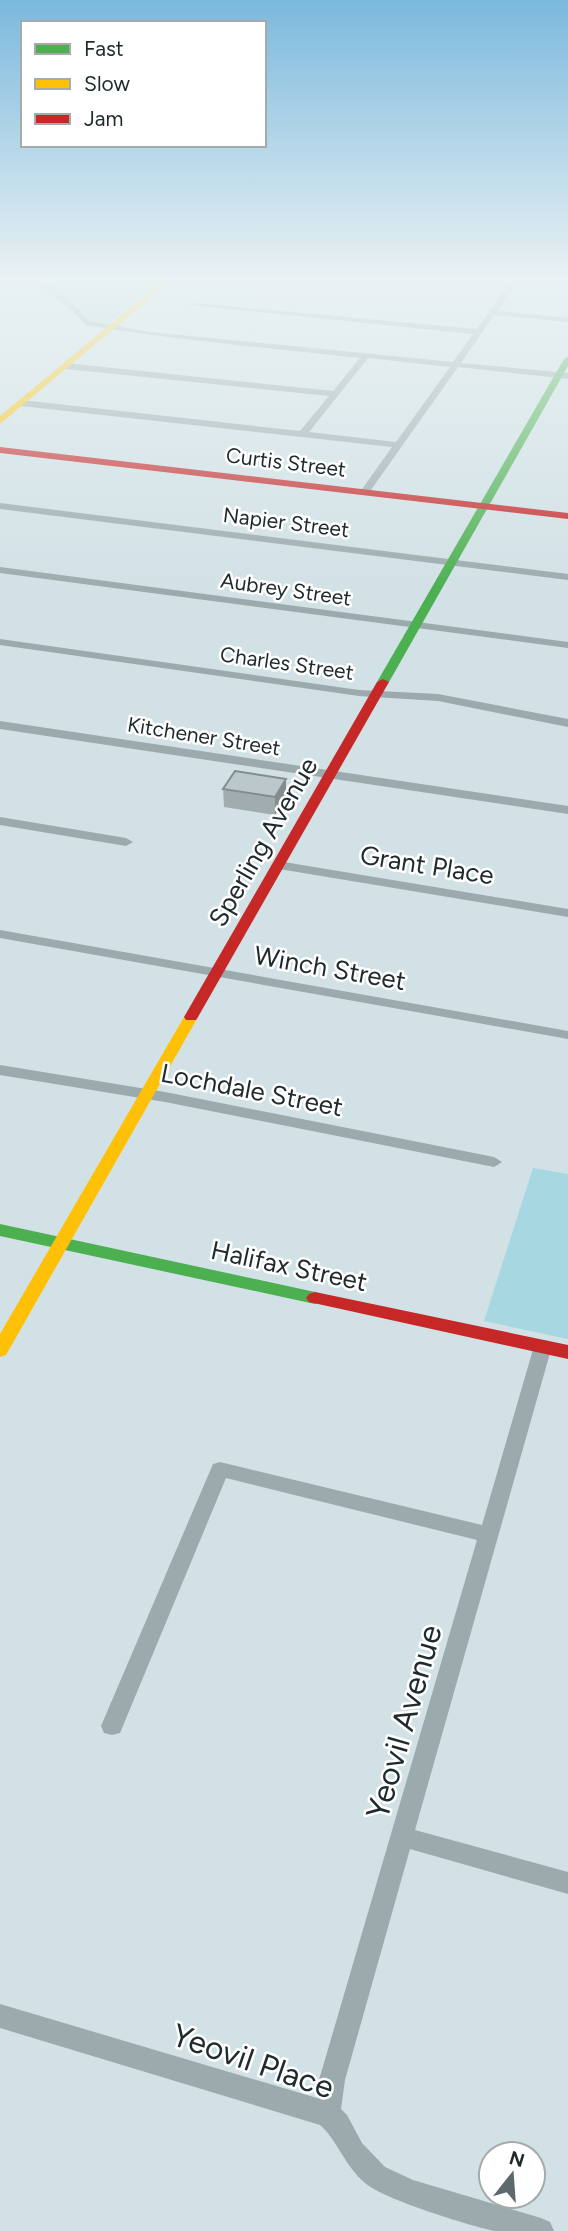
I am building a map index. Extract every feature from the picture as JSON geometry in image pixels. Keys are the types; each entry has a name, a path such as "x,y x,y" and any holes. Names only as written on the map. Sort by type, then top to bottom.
{"street":[{"path":"0,421 43,385"},
{"path":"250,385 335,394"},
{"path":"303,434 342,385"},
{"path":"365,492 441,385"},
{"name":"Sperling Avenue","path":"0,1350 484,506 557,385"},
{"path":"21,403 399,445"},
{"name":"Curtis Street","path":"0,450 568,516"},
{"name":"Napier Street","path":"0,506 568,577"},
{"name":"Aubrey Street","path":"0,570 568,645"},
{"name":"Charles Street","path":"0,642 359,693 397,691 463,701 568,723"},
{"name":"Kitchener Street","path":"0,725 568,810"},
{"path":"0,821 126,842"},
{"name":"Grant Place","path":"278,866 568,913"},
{"name":"Winch Street","path":"0,934 568,1035"},
{"name":"Lochdale Street","path":"0,1070 147,1094 494,1162"},
{"name":"Halifax Street","path":"0,1230 568,1352"},
{"name":"Yeovil Avenue","path":"327,2115 332,2080 543,1346"},
{"path":"112,1727 220,1469 489,1535"},
{"path":"404,1837 568,1884"},
{"name":"Yeovil Place","path":"0,2015 327,2115 338,2124 353,2152 376,2176 411,2192 541,2231"}],"shaded area":[{"path":"533,1168 568,1174 568,1339 484,1321"}],"building":[{"path":"235,771 286,779 275,797 223,789"}],"traffic: fast":[{"path":"383,682 553,385"},
{"path":"0,1230 315,1298"}],"traffic: slow":[{"path":"0,421 43,385"},
{"path":"0,1350 191,1017"}],"traffic: jam":[{"path":"0,450 568,516"},
{"path":"191,1017 383,682"},
{"path":"315,1298 568,1352"}]}
